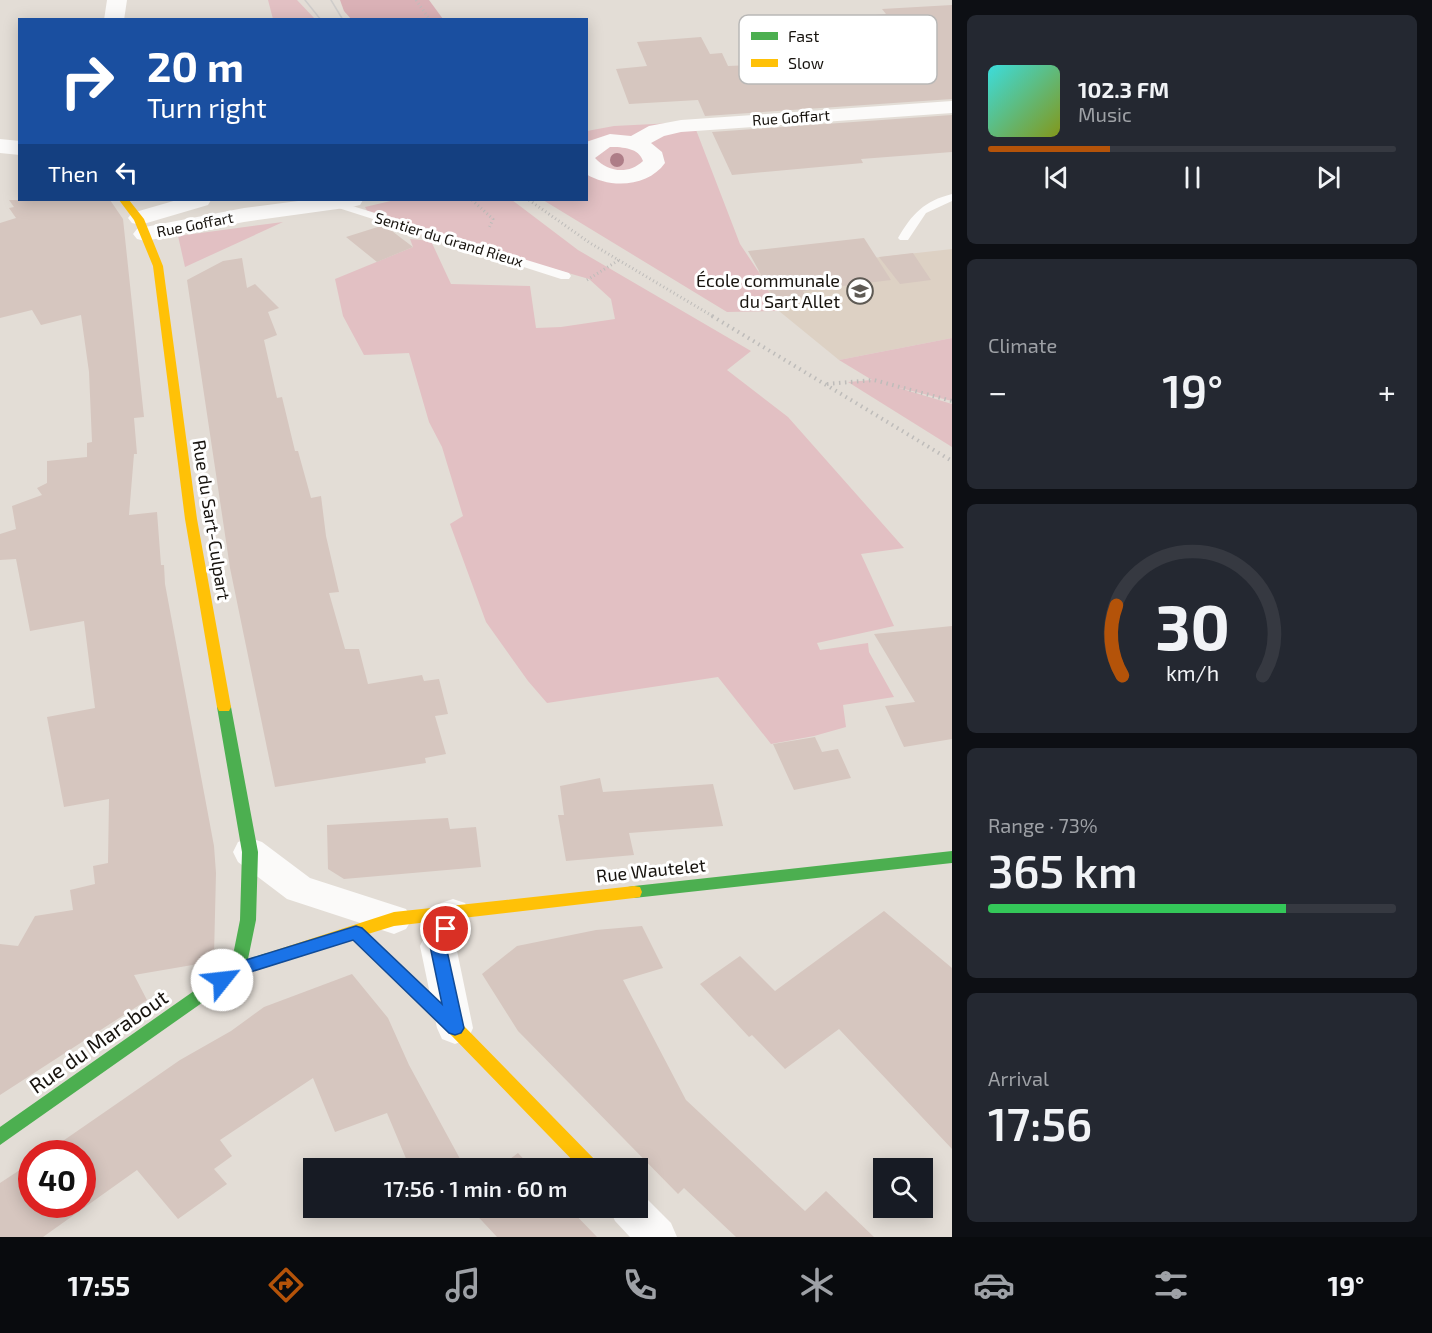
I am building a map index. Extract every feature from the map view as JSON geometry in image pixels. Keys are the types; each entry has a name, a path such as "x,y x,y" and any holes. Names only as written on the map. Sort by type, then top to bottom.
{"street":[{"path":"114,18 117,0"},
{"name":"Rue Goffart","path":"588,153 593,147 602,143 612,141 634,143 657,131 681,126 952,107"},
{"path":"588,164 592,169 610,176 622,177 643,173 654,163 654,157 650,151 634,143"},
{"path":"0,146 18,148"},
{"name":"Rue du Sart-Culpart","path":"125,201 142,227 158,266 191,519 250,852 248,920 238,969"},
{"name":"Rue Goffart","path":"142,227 198,201"},
{"name":"Rue Goffart","path":"142,227 342,201"},
{"path":"250,852 299,889 394,920"},
{"name":"Rue Wautelet","path":"356,932 394,920 952,856"},
{"path":"453,913 438,946 455,1028"},
{"path":"356,932 455,1028 581,1158"},
{"name":"Rue du Marabout","path":"0,1137 238,969 356,932"},
{"path":"639,1218 657,1237"}],"lane":[{"path":"904,238 917,216 930,202 952,197"},
{"name":"Sentier du Grand Rieux","path":"342,201 565,276"}],"path":[{"path":"416,0 429,18"},
{"path":"530,201 590,243 952,461"},
{"path":"605,269 620,260"},
{"path":"827,384 873,380 952,401"}],"shaded area":[{"path":"268,0 297,0 314,18 273,18"},
{"path":"340,0 429,0 442,18 350,18 344,11"},
{"path":"693,122 740,244 758,271 779,311 727,312 545,201 588,201 588,131 614,126"},
{"path":"391,201 513,201 578,250 751,351 727,370 788,417 904,548 861,554 894,626 817,643 820,650 868,643 869,652 894,697 843,705 846,727 771,744 718,677 547,703 528,681 486,622 450,524 463,516 442,447 429,422 409,353 364,355 343,316 335,279 413,247 410,239 431,241 451,284 530,286 536,328 561,327 615,319 611,299 589,279 370,216 365,207"},
{"path":"283,222 185,267 178,236"},
{"name":"École communale du Sart Allet","path":"952,249 952,338 839,360 779,311 758,271"},
{"path":"952,338 952,401 896,387 952,404 952,447 848,382 872,380 839,360"}],"building":[{"path":"952,5 952,99 705,116 698,100 629,104 616,69 647,66 637,42 701,37 710,54 722,53 728,66 739,66 739,84 937,84 937,15 875,15 886,14 882,9"},
{"path":"952,115 952,152 861,159 863,163 732,175 712,132"},
{"path":"9,200 111,201 123,219 144,417 134,418 137,454 134,454 129,515 157,512 161,565 164,565 165,584 214,846 216,873 214,955 204,963 134,975 147,1000 0,1095 0,944 18,946 35,916 73,910 70,890 95,884 93,866 108,863 109,799 64,807 47,717 95,708 84,621 30,631 16,559 0,560 0,534 16,529 12,506 42,495 37,488 47,483 47,461 87,457 87,443 92,442 89,372 81,315 41,325 32,310 0,318 0,223 16,218 9,208 14,207"},
{"path":"384,225 413,247 377,262 346,237"},
{"path":"864,238 891,280 803,291 806,297 775,300 748,251"},
{"path":"913,253 931,280 900,284 879,257"},
{"path":"242,258 247,288 255,284 279,308 268,312 277,335 264,340 277,398 282,397 295,451 298,451 311,498 321,496 326,536 339,592 329,593 345,649 359,649 368,684 422,675 424,681 439,679 448,714 435,716 446,754 425,758 426,763 275,787 230,568 187,280 223,261"},
{"path":"952,626 952,739 904,747 885,706 915,702 874,634"},
{"path":"815,737 822,752 838,749 851,778 794,790 773,744"},
{"path":"600,778 603,792 713,784 723,826 629,833 634,855 566,861 558,815 564,815 560,786"},
{"path":"448,818 450,829 476,827 481,867 344,879 328,869 327,825"},
{"path":"884,911 952,968 952,1149 839,1029 785,1069 752,1035 749,1037 700,984 740,956 775,991"},
{"path":"642,926 663,968 623,980 686,1100 805,1211 826,1191 874,1237 736,1237 684,1188 678,1194 648,1163 648,1158 643,1158 518,1031 482,974 517,946 596,930"},
{"path":"352,974 388,1018 409,1065 460,1158 406,1158 387,1113 335,1132 313,1078 220,1140 232,1156 214,1169 227,1184 178,1219 137,1170 96,1199 96,1140 64,1140 180,1060 231,1031 264,1007"},
{"path":"518,1153 523,1158 511,1158"},
{"path":"18,1171 18,1218 70,1218 43,1237 0,1237 0,1183"},
{"path":"479,1218 579,1218 597,1237 497,1237"}],"tram line":[{"path":"305,0 319,18"},
{"path":"331,0 342,18"}],"traffic: fast":[{"path":"224,707 250,852 248,920 238,969"},
{"path":"634,892 952,857"},
{"path":"0,1137 238,969 267,960"}],"traffic: slow":[{"path":"125,201 139,219 158,266 191,519 224,707"},
{"path":"267,960 394,919 634,892"},
{"path":"356,932 455,1028 581,1158"}],"place":[{"name":"École communale du Sart Allet","path":"860,291"}],"route":[{"path":"222,980 238,969 356,932 455,1028 438,946 446,929"}]}
